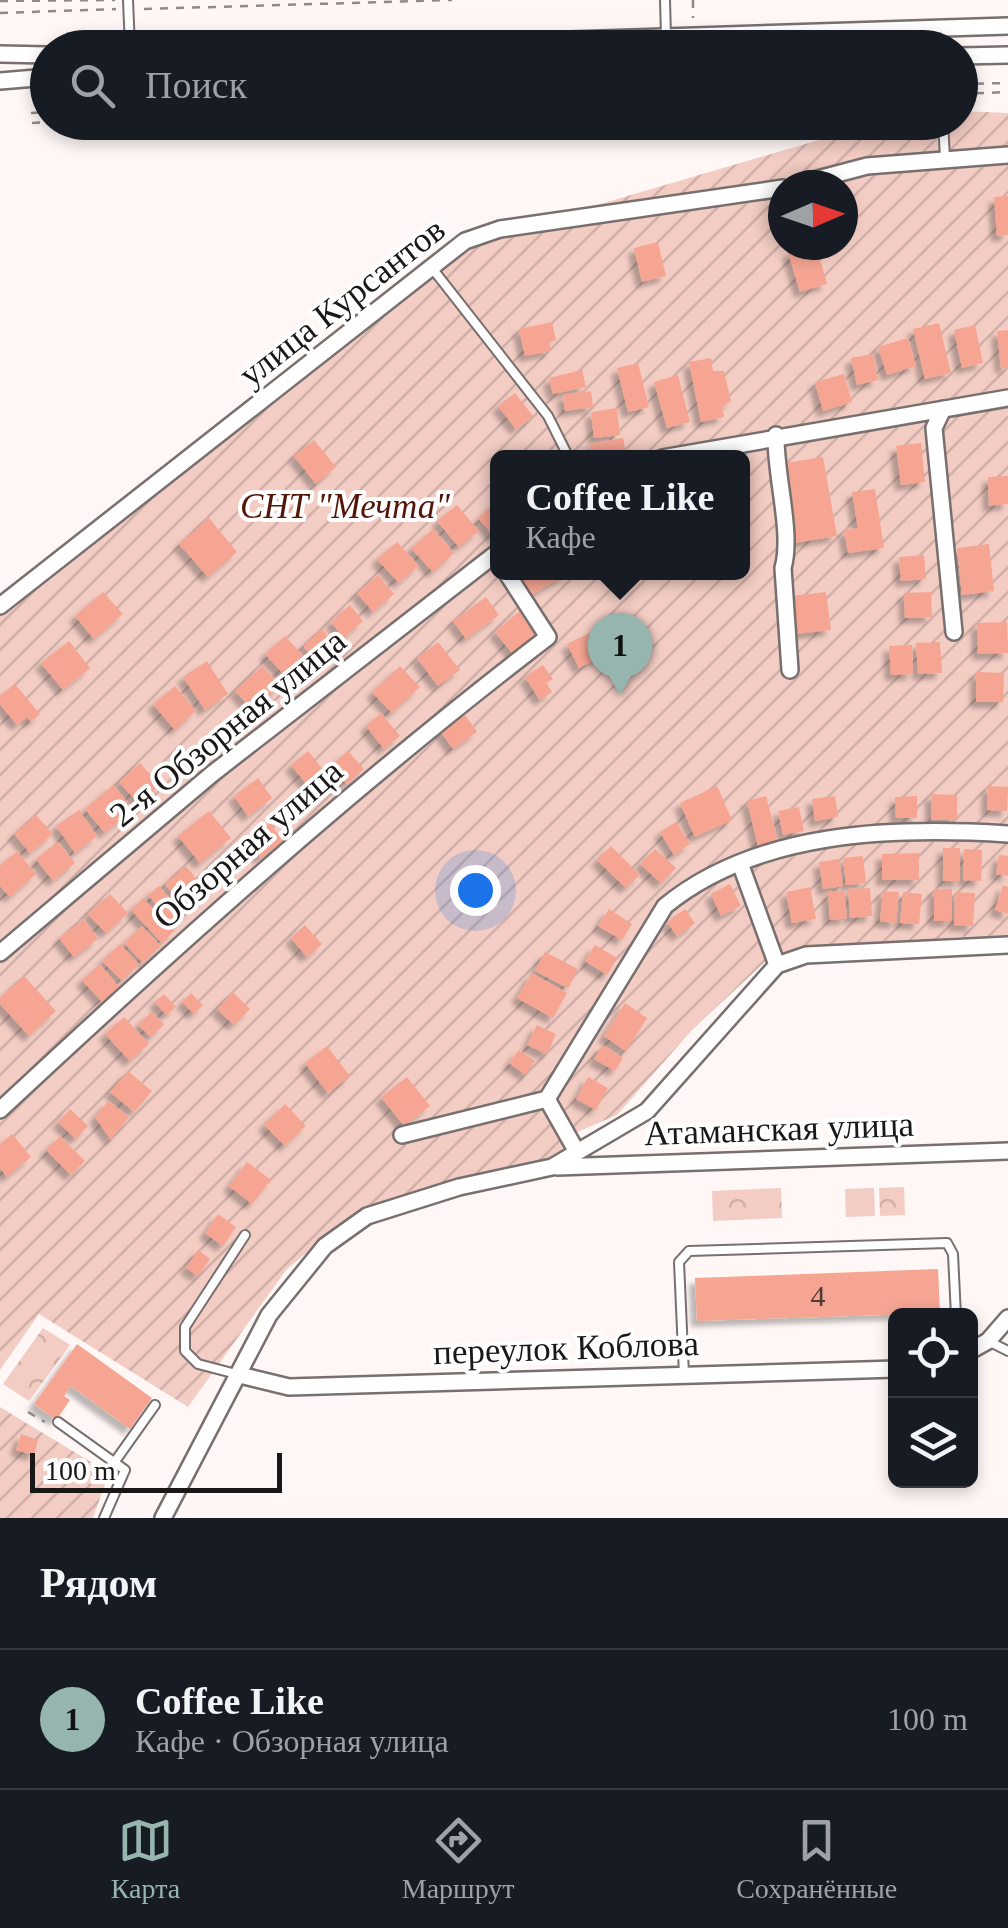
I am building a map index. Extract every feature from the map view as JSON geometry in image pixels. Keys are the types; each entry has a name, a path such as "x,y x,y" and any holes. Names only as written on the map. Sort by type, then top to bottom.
{"street":[{"path":"884,30 1008,26"},
{"path":"0,54 30,55"},
{"path":"978,56 1008,55"},
{"path":"0,81 30,79"},
{"path":"852,170 945,158 1008,155"},
{"name":"улица Курсантов","path":"0,606 465,242 500,228 768,190"},
{"path":"703,450 1008,398"},
{"path":"943,409 934,428 954,632"},
{"path":"776,436 775,471 787,554 783,568 790,670"},
{"name":"2-я Обзорная улица","path":"0,953 212,774 490,560"},
{"name":"Обзорная улица","path":"0,1110 296,840 409,743 548,637 511,580"},
{"path":"402,1135 547,1099 664,906 689,886 740,862 809,843 875,834 1008,834"},
{"path":"740,862 777,966"},
{"path":"164,1518 268,1315 326,1246 368,1216 459,1187 552,1167 647,1111 777,966 806,955 1008,945"},
{"path":"547,1099 577,1152"},
{"name":"Атаманская улица","path":"552,1167 1008,1152"},
{"path":"978,1347 1008,1318"},
{"name":"переулок Коблова","path":"240,1376 289,1386 888,1368"}],"lane":[{"path":"666,0 666,30"},
{"path":"128,3 129,30"},
{"path":"944,140 945,158"},
{"path":"432,268 548,416 565,450"},
{"path":"240,1376 198,1364 185,1351 185,1326 244,1235"},
{"path":"684,1375 679,1262 689,1251 947,1243 953,1254 956,1308"},
{"path":"988,1341 1008,1351"},
{"path":"116,1460 156,1405"},
{"path":"56,1425 116,1460 125,1470 104,1518"}],"path":[{"path":"0,1 452,0"},
{"path":"0,12 128,3"},
{"path":"978,84 1008,83"},
{"path":"978,93 1008,92"},
{"path":"28,1412 56,1425"}],"green space":[{"name":"СНТ \"Мечта\"","path":"978,112 1008,113 1008,936 956,937 769,958 691,1031 617,1115 568,1136 564,1158 353,1214 286,1270 188,1407 39,1314 0,1370 0,598 433,253 819,140 978,140"},
{"path":"904,1187 905,1215 880,1216 879,1188"},
{"path":"781,1188 782,1218 713,1221 712,1191"},
{"path":"874,1188 875,1216 846,1217 845,1189"},
{"path":"43,1328 70,1345 29,1401 3,1384"},
{"path":"0,1407 109,1473 93,1518 0,1518"}],"building":[{"path":"1008,196 1008,235 997,236 994,197"},
{"path":"658,242 666,276 642,282 634,248"},
{"path":"790,260 820,260 827,284 800,292"},
{"path":"552,322 556,340 549,342 551,351 525,356 519,329"},
{"path":"939,323 951,373 925,379 913,329"},
{"path":"975,325 983,363 962,368 954,330"},
{"path":"1008,330 1008,367 1001,368 997,331"},
{"path":"908,338 916,366 887,375 878,347"},
{"path":"873,354 878,380 857,385 851,358"},
{"path":"711,358 713,371 724,371 731,401 722,407 724,417 701,422 689,362"},
{"path":"638,363 649,407 628,412 617,368"},
{"path":"582,370 586,387 553,394 549,378"},
{"path":"844,374 852,402 823,411 815,382"},
{"path":"678,375 690,422 667,428 654,382"},
{"path":"591,391 593,407 565,411 563,395"},
{"path":"515,393 533,416 516,429 498,406"},
{"path":"617,408 620,435 594,438 591,412"},
{"path":"623,438 625,450 591,450 590,444"},
{"path":"314,440 336,467 316,484 294,456"},
{"path":"921,443 925,482 901,485 896,446"},
{"path":"823,457 837,536 793,543 779,464"},
{"path":"1008,476 1008,504 989,506 988,477"},
{"path":"875,489 884,548 848,553 844,530 858,528 852,492"},
{"path":"457,505 479,531 459,547 437,521"},
{"path":"490,507 490,531 478,518"},
{"path":"209,518 237,552 208,577 179,544"},
{"path":"433,529 454,553 433,572 411,548"},
{"path":"397,542 419,566 399,583 377,559"},
{"path":"989,544 994,591 962,595 957,548"},
{"path":"924,555 926,579 901,581 899,557"},
{"path":"378,575 394,594 373,612 357,593"},
{"path":"521,580 557,580 530,596"},
{"path":"103,592 123,614 94,639 75,616"},
{"path":"826,592 831,630 795,634 791,596"},
{"path":"931,592 932,617 905,618 904,593"},
{"path":"486,597 499,615 466,639 453,621"},
{"path":"350,605 363,621 344,638 331,622"},
{"path":"521,610 543,637 517,659 495,632"},
{"path":"1007,622 1008,653 978,654 977,623"},
{"path":"322,629 335,644 316,661 303,646"},
{"path":"596,630 608,654 579,668 567,644"},
{"path":"285,636 307,660 287,678 265,654"},
{"path":"69,641 90,668 63,690 41,663"},
{"path":"438,642 460,670 438,686 417,658"},
{"path":"940,642 942,673 918,674 916,643"},
{"path":"912,645 913,674 891,675 889,646"},
{"path":"207,661 228,694 205,710 183,677"},
{"path":"543,665 553,679 546,683 552,692 540,700 525,677"},
{"path":"262,666 280,685 254,711 235,691"},
{"path":"400,666 420,687 392,713 372,692"},
{"path":"976,672 1004,673 1003,702 976,702"},
{"path":"15,684 40,714 31,722 27,717 17,725 0,704 0,696"},
{"path":"175,686 196,711 175,730 153,704"},
{"path":"381,713 400,736 384,749 366,726"},
{"path":"465,715 477,732 453,749 441,732"},
{"path":"308,751 329,777 312,791 291,765"},
{"path":"348,751 364,769 347,784 331,766"},
{"path":"140,763 160,785 139,804 119,782"},
{"path":"258,778 272,798 248,816 234,796"},
{"path":"113,785 133,809 105,833 85,809"},
{"path":"717,786 732,820 695,837 680,803"},
{"path":"988,786 1008,787 1007,811 987,810"},
{"path":"931,794 957,795 957,820 931,820"},
{"path":"766,796 778,841 758,846 747,801"},
{"path":"835,796 838,817 815,821 812,799"},
{"path":"917,796 917,818 896,818 895,797"},
{"path":"799,807 804,831 783,835 778,811"},
{"path":"79,810 97,836 75,853 56,826"},
{"path":"209,811 231,838 200,863 178,836"},
{"path":"36,815 53,834 30,853 14,834"},
{"path":"270,822 283,842 260,858 246,839"},
{"path":"676,822 690,844 674,855 660,832"},
{"path":"58,842 75,863 53,881 36,859"},
{"path":"611,846 640,875 626,888 597,860"},
{"path":"943,848 960,848 960,881 943,881"},
{"path":"655,849 676,868 661,883 640,864"},
{"path":"964,849 982,850 981,881 963,880"},
{"path":"17,851 36,874 10,897 0,886 0,866"},
{"path":"919,853 919,880 882,880 882,854"},
{"path":"999,855 1008,856 1008,876 996,874"},
{"path":"863,856 866,883 846,885 843,858"},
{"path":"839,859 843,886 823,889 819,862"},
{"path":"186,866 206,891 185,909 165,884"},
{"path":"730,884 741,906 721,916 711,894"},
{"path":"1003,885 1008,887 1008,914 995,910"},
{"path":"159,886 185,916 174,926 148,895"},
{"path":"810,887 816,919 792,923 786,892"},
{"path":"870,888 872,916 850,918 848,889"},
{"path":"934,889 952,889 951,921 934,921"},
{"path":"844,891 847,918 830,920 828,892"},
{"path":"883,891 899,892 896,923 880,921"},
{"path":"903,892 922,894 919,924 900,923"},
{"path":"955,892 975,893 973,926 954,925"},
{"path":"110,894 128,913 106,933 88,914"},
{"path":"143,898 174,931 162,943 131,910"},
{"path":"609,909 632,924 622,940 598,926"},
{"path":"685,909 695,923 677,936 667,922"},
{"path":"84,919 98,939 74,957 59,938"},
{"path":"305,925 322,944 307,957 291,938"},
{"path":"142,926 161,946 143,963 124,943"},
{"path":"120,944 139,964 122,981 102,961"},
{"path":"595,945 617,958 607,975 585,961"},
{"path":"545,952 578,969 568,988 535,971"},
{"path":"100,964 119,987 102,1002 82,980"},
{"path":"532,973 567,993 553,1018 517,998"},
{"path":"24,976 56,1011 29,1036 0,1004 0,998"},
{"path":"233,992 250,1009 234,1025 217,1009"},
{"path":"191,993 203,1005 194,1014 182,1002"},
{"path":"164,994 176,1007 166,1015 155,1002"},
{"path":"625,1003 647,1018 626,1051 604,1036"},
{"path":"151,1012 164,1024 151,1037 138,1025"},
{"path":"124,1017 149,1044 130,1061 105,1034"},
{"path":"537,1025 556,1034 547,1054 527,1045"},
{"path":"602,1045 623,1058 615,1071 594,1059"},
{"path":"327,1046 350,1076 328,1093 305,1063"},
{"path":"519,1050 535,1061 526,1075 509,1063"},
{"path":"128,1071 152,1091 134,1112 110,1092"},
{"path":"407,1077 430,1106 404,1126 381,1097"},
{"path":"588,1077 608,1088 596,1110 576,1099"},
{"path":"108,1101 129,1117 111,1140 95,1117"},
{"path":"285,1104 306,1126 285,1146 264,1125"},
{"path":"70,1109 88,1126 76,1139 58,1122"},
{"path":"12,1134 31,1157 7,1177 0,1168 0,1144"},
{"path":"60,1136 85,1161 71,1175 46,1150"},
{"path":"247,1162 271,1180 252,1204 229,1186"},
{"path":"218,1214 236,1227 223,1246 205,1233"},
{"path":"198,1250 210,1259 198,1276 186,1268"},
{"path":"938,1269 940,1308 888,1308 888,1315 697,1321 695,1278"},
{"path":"77,1344 152,1398 130,1429 71,1386 64,1396 70,1400 56,1420 34,1404"},
{"path":"21,1434 38,1440 34,1455 16,1450"}],"place":[{"name":"Coffee Like","path":"620,695"}]}
